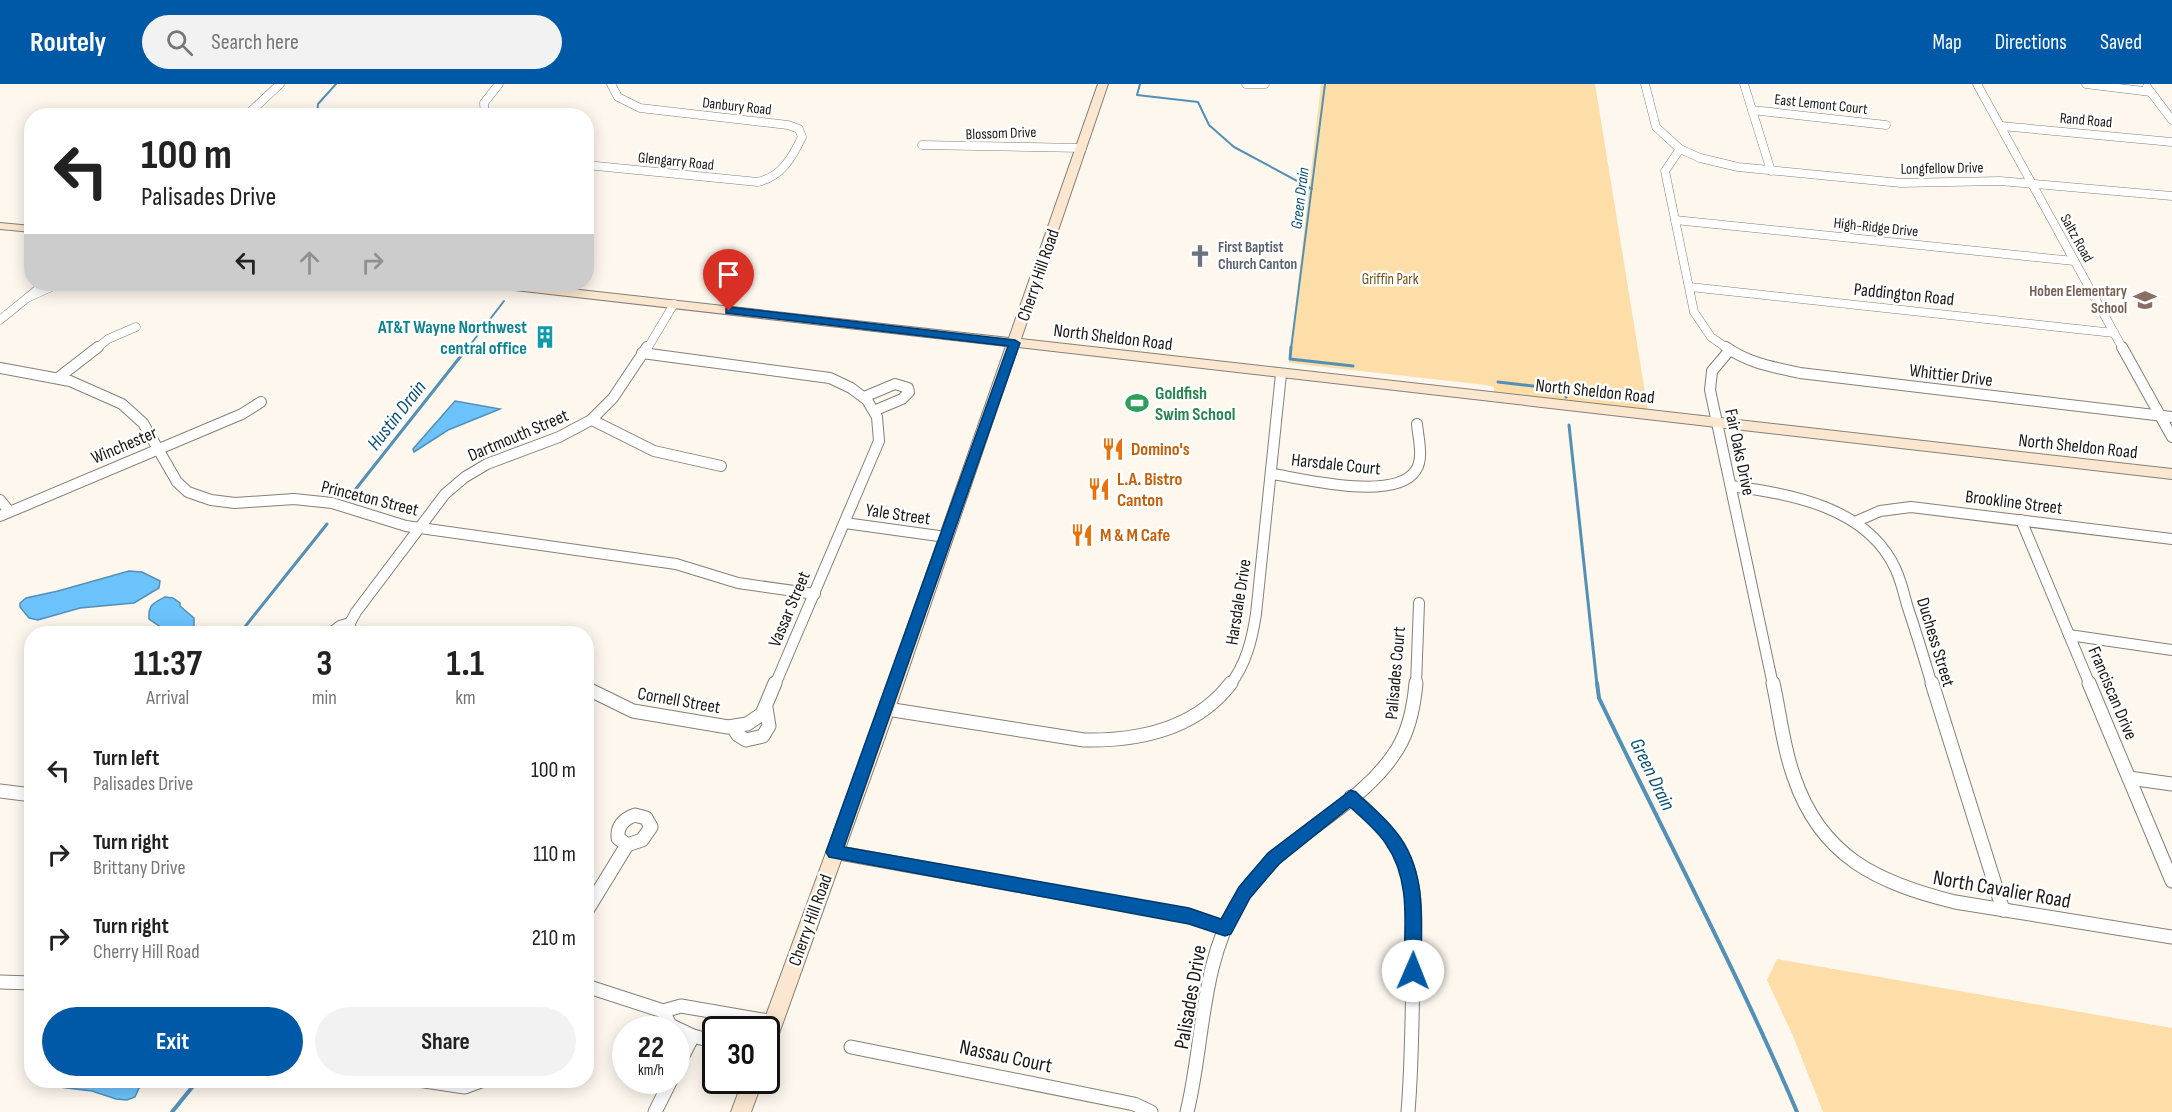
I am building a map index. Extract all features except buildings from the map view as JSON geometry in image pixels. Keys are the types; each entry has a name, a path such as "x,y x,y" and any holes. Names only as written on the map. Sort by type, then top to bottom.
{"street":[{"path":"254,108 280,84"},
{"path":"484,108 484,104 499,84"},
{"name":"Danbury Road","path":"611,84 613,92 622,100 648,111 788,125 799,129 802,135 801,140 782,171 772,179 762,182"},
{"name":"Cherry Hill Road","path":"776,1016 887,709 1103,84"},
{"path":"1246,84 1265,84"},
{"path":"1645,84 1656,127 1680,149 1665,171 1694,312 1711,337 1730,351"},
{"path":"1744,84 1771,171"},
{"name":"Saltz Road","path":"1977,84 2172,437"},
{"path":"2086,84 2151,92"},
{"path":"2145,84 2172,120"},
{"name":"East Lemont Court","path":"1752,110 1886,125"},
{"name":"Rand Road","path":"2001,126 2171,142"},
{"name":"Blossom Drive","path":"921,145 972,148 1035,144 1082,148"},
{"name":"Longfellow Drive","path":"1680,149 1723,165 1771,171 1901,183 1985,180 2172,196"},
{"name":"Glengarry Road","path":"594,166 762,182"},
{"name":"High-Ridge Drive","path":"1675,220 2074,261"},
{"path":"0,225 24,228"},
{"name":"Paddington Road","path":"1690,287 2114,333"},
{"path":"0,320 36,291"},
{"path":"27,298 42,291"},
{"name":"North Sheldon Road","path":"560,291 2172,474"},
{"name":"Dartmouth Street","path":"351,626 445,494 475,470 502,457 562,437 592,420 610,403 674,304"},
{"path":"58,378 108,339 136,327"},
{"name":"Whittier Drive","path":"1730,351 1761,365 1800,373 2172,417"},
{"name":"Fair Oaks Drive","path":"1730,351 1717,363 1710,377 1710,390 1796,788 1815,824 1838,848"},
{"path":"642,353 818,375 843,383 864,397 876,410 906,397 909,392 908,388 895,384 864,397"},
{"name":"Princeton Street","path":"0,369 58,378 87,387 122,404 143,423 169,470 182,487 188,492 211,500 235,503 279,499 309,500 340,505 389,523 676,564 738,583 815,594"},
{"name":"Harsdale Drive","path":"887,709 1102,741 1131,739 1158,733 1184,723 1203,711 1232,683 1249,649 1273,474 1281,374"},
{"name":"Winchester","path":"5,513 243,414 261,402"},
{"name":"Vassar Street","path":"747,724 766,708 879,441 876,410"},
{"path":"592,420 654,451 721,466"},
{"name":"Harsdale Court","path":"1273,474 1373,487 1395,485 1408,478 1416,470 1419,462 1417,424"},
{"name":"Duchess Street","path":"1731,486 1799,496 1831,508 1855,522 1881,545 1896,569 2003,910"},
{"path":"0,500 5,513"},
{"name":"Brookline Street","path":"1855,522 1880,511 1911,507 2172,539"},
{"name":"Franciscan Drive","path":"2021,520 2172,881"},
{"name":"Yale Street","path":"845,523 946,537"},
{"name":"Palisades Court","path":"1351,797 1387,764 1407,731 1413,705 1419,603"},
{"path":"2069,635 2172,650"},
{"name":"Cornell Street","path":"594,692 633,711 733,727 747,724"},
{"name":"Vassar Street","path":"758,739 768,732 766,708"},
{"name":"Cornell Street","path":"733,727 738,735 746,740 758,739"},
{"path":"2129,778 2172,784"},
{"path":"0,791 24,794"},
{"path":"1351,797 1391,837 1406,863 1411,878 1414,907 1411,1078 1408,1112"},
{"name":"Palisades Drive","path":"1187,1112 1195,1085 1214,960 1225,928 1244,893 1273,858 1351,797"},
{"path":"594,899 627,845"},
{"name":"North Cavalier Road","path":"1838,848 1869,872 1908,891 2003,910 2172,937"},
{"path":"834,852 1189,916 1225,928"},
{"path":"0,982 24,983"},
{"path":"594,989 663,1011 681,1006 739,1016"},
{"path":"663,1011 670,1025 702,1038"},
{"path":"690,1042 693,1036"},
{"name":"Nassau Court","path":"851,1047 1134,1104 1151,1112"},
{"path":"655,1112 664,1094"},
{"path":"741,1112 748,1094"}],"green space":[{"name":"Griffin Park","path":"1321,84 1595,84 1648,411 1494,393 1494,387 1486,385 1289,363"},
{"path":"1777,959 2172,1028 2172,1112 1823,1112 1793,1036 1767,980"}],"water":[{"path":"455,401 500,409 448,430 414,452 413,449"},
{"path":"129,571 142,572 160,581 159,588 134,603 80,608 38,620 29,618 20,607 20,603 26,598"},
{"path":"165,597 173,598 194,618 194,626 159,626 149,619 149,610 157,601"},
{"path":"67,1088 139,1088 135,1097 127,1100 92,1091"}],"waterway":[{"name":"Hustin Drain","path":"318,108 318,104 336,84"},
{"path":"1140,84 1137,95 1198,102 1209,125 1234,147 1312,189"},
{"name":"Green Drain","path":"1312,189 1325,84"},
{"name":"Green Drain","path":"1291,349 1312,189"},
{"name":"Hustin Drain","path":"467,349 504,301"},
{"name":"Hustin Drain","path":"355,490 468,347"},
{"name":"Green Drain","path":"1291,347 1290,359 1353,366"},
{"name":"Green Drain","path":"1498,382 1559,389 1565,391 1566,397"},
{"name":"Green Drain","path":"1569,425 1597,685"},
{"name":"Hustin Drain","path":"246,626 327,524"},
{"name":"Green Drain","path":"1597,683 1599,698 1725,955 1797,1112"},
{"name":"Hustin Drain","path":"172,1112 192,1088"}],"place":[{"name":"First Baptist Church Canton","path":"1200,256"},
{"name":"Hoben Elementary School","path":"2145,300"},
{"name":"AT&T Wayne Northwest central office","path":"545,337"},
{"name":"Goldfish Swim School","path":"1137,403"},
{"name":"Domino's","path":"1113,449"},
{"name":"L.A. Bistro Canton","path":"1099,489"},
{"name":"M & M Cafe","path":"1082,535"}],"route":[{"path":"729,311 1015,343 879,731 834,852 1189,916 1225,928 1244,893 1273,858 1351,797 1366,809 1391,837 1406,863 1413,891 1413,971"}]}
